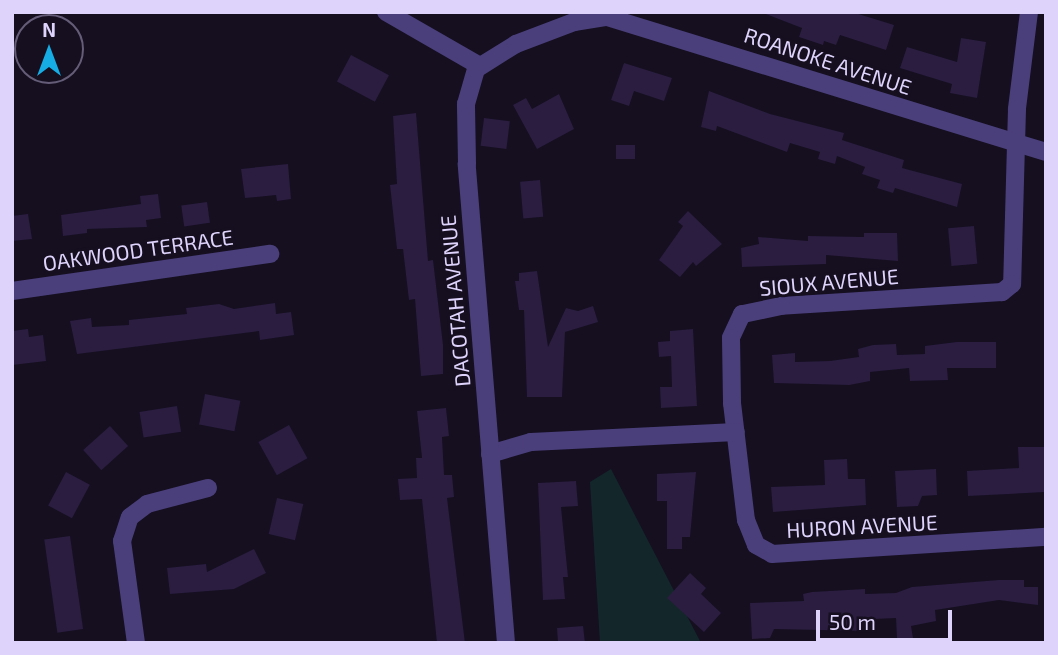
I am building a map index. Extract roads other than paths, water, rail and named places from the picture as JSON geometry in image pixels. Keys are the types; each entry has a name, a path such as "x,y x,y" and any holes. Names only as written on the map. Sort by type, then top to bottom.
{"street":[{"path":"386,12 480,66"},
{"name":"SIOUX AVENUE","path":"736,432 730,338 742,314 781,306 1002,292 1012,284 1016,143 1030,12"},
{"name":"ROANOKE AVENUE","path":"480,66 528,40 574,22 608,14 1046,152"},
{"name":"DACOTAH AVENUE","path":"480,66 466,104 467,164 506,643"},
{"name":"OAKWOOD TERRACE","path":"12,291 270,254"},
{"path":"490,453 531,442 736,432"},
{"name":"HURON AVENUE","path":"736,432 746,520 756,545 772,554 1046,537"},
{"path":"136,643 122,541 130,517 147,504 208,488"}]}
